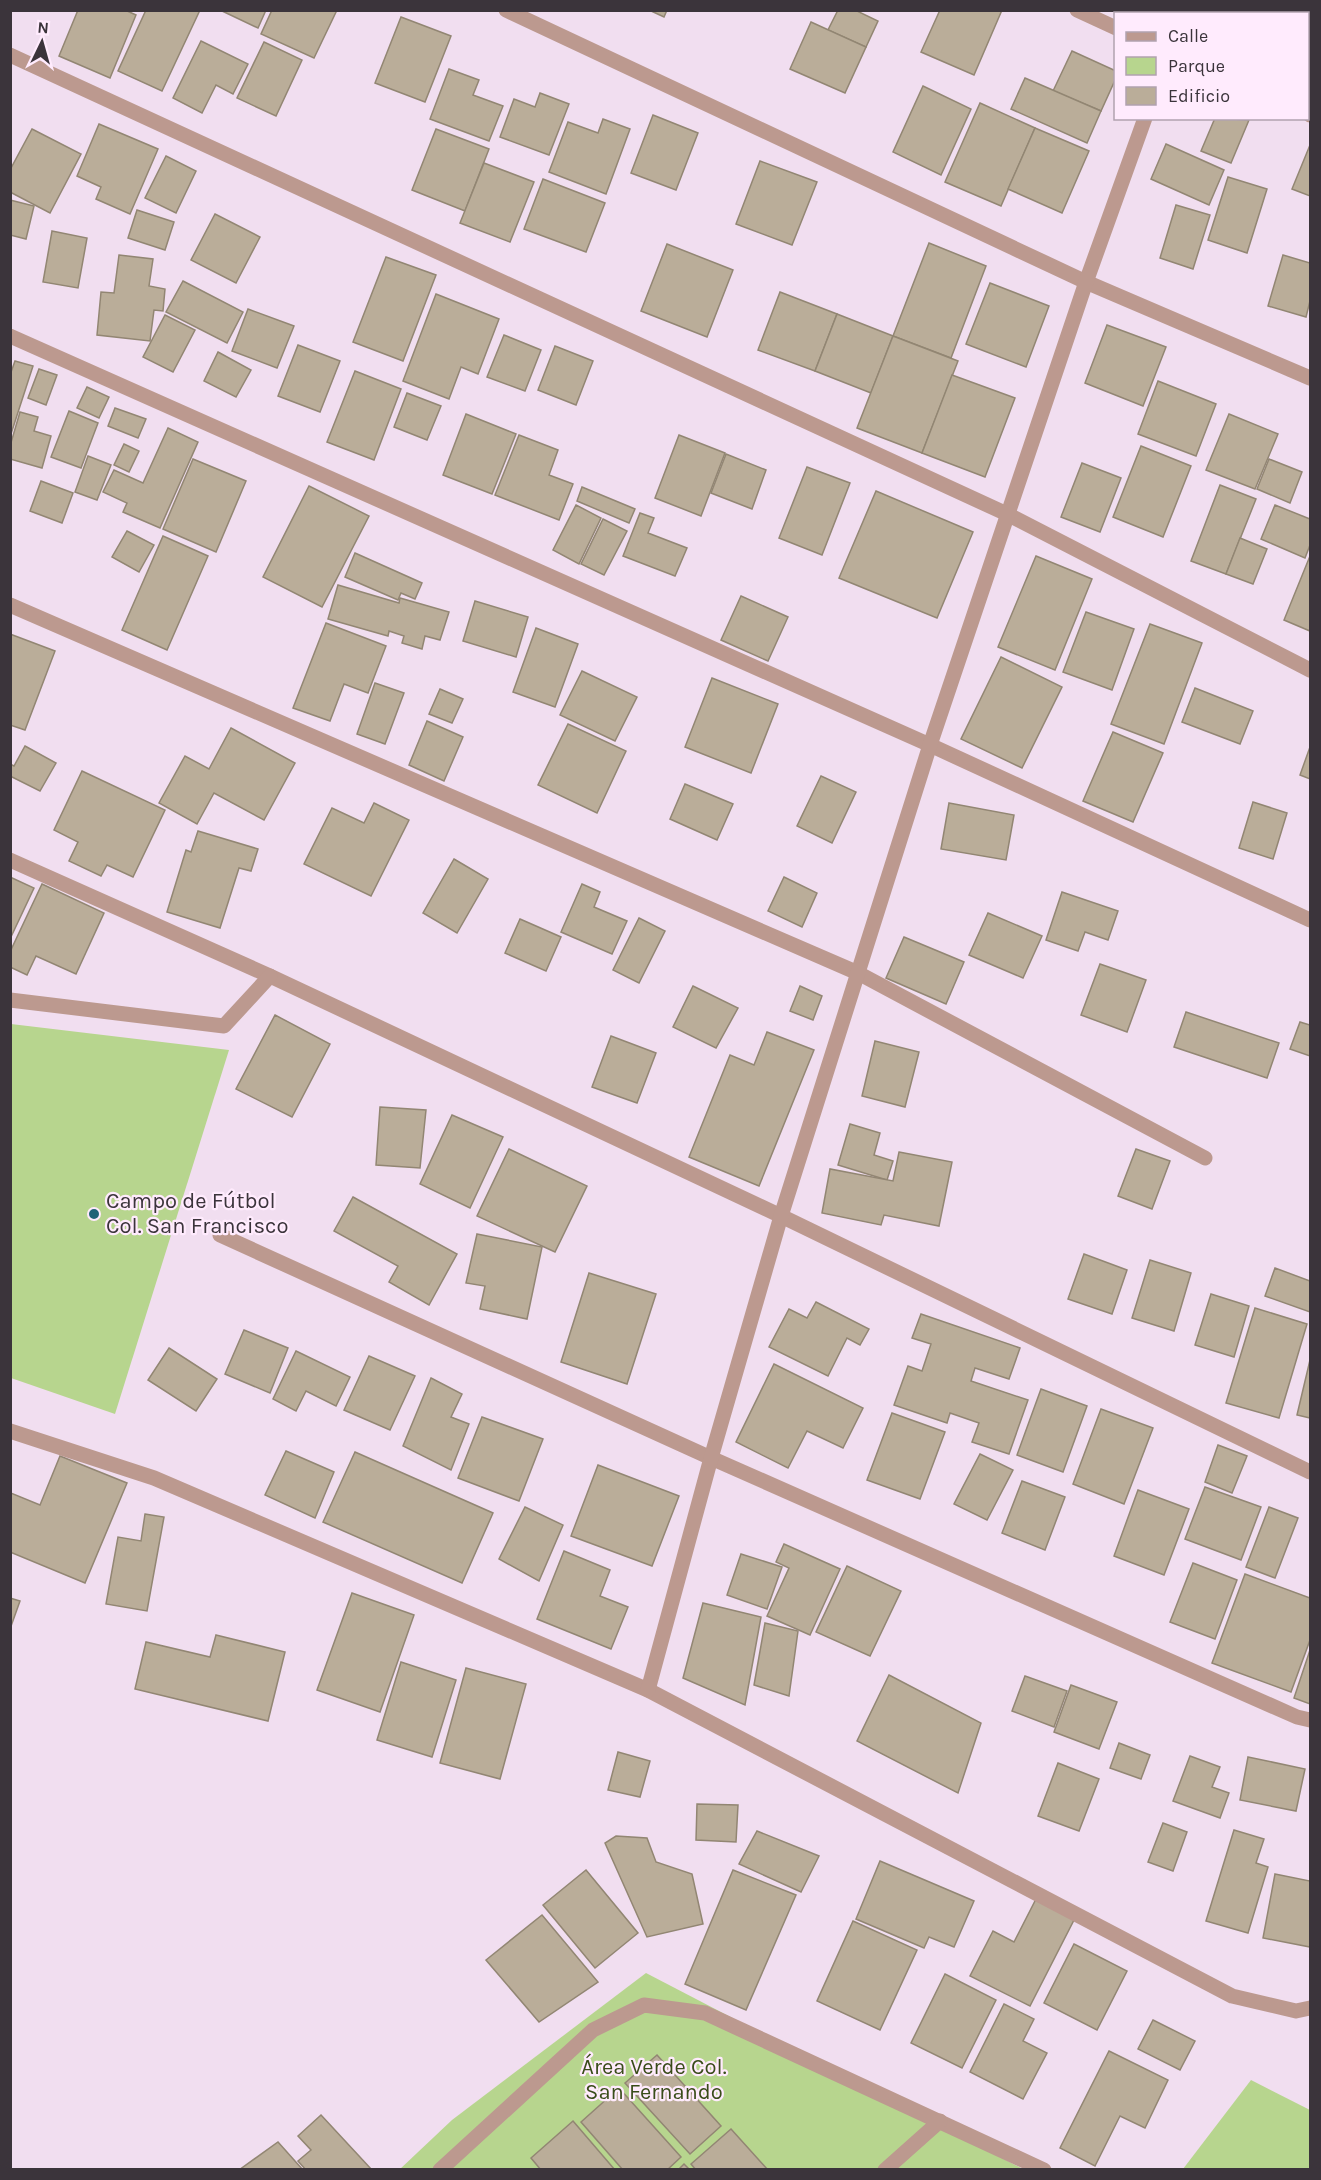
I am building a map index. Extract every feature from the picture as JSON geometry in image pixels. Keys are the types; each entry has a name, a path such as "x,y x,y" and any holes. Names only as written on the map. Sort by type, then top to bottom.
{"street":[{"path":"506,10 1086,282 1311,378"},
{"path":"1077,10 1114,27"},
{"path":"10,55 1007,514 1311,670"},
{"path":"648,1690 711,1458 781,1216 930,745 1086,282 1144,120"},
{"path":"10,336 930,745 1311,920"},
{"path":"10,605 858,973 1205,1158"},
{"path":"10,860 270,976 781,1216 1311,1472"},
{"path":"10,999 224,1026 270,976"},
{"path":"220,1235 711,1458 1297,1717 1311,1720"},
{"path":"10,1431 154,1478 648,1690 1232,1996 1296,2011 1311,2008"},
{"path":"440,2169 593,2030 644,2005 705,2013 1044,2169"},
{"path":"885,2169 939,2121"}],"green space":[{"name":"Campo de Fútbol Col. San Francisco","path":"11,1024 229,1050 115,1414 11,1378"},
{"name":"Área Verde Col. San Fernando","path":"646,1973 1023,2169 399,2170 452,2120"},
{"path":"1251,2080 1310,2110 1310,2169 1183,2169"}],"building":[{"path":"78,10 125,10 136,15 110,78 59,56"},
{"path":"146,10 200,10 162,91 118,71"},
{"path":"220,10 266,10 258,28"},
{"path":"272,10 337,10 314,58 261,34"},
{"path":"649,10 667,10 664,17"},
{"path":"838,10 855,10 878,21 866,47 828,30"},
{"path":"940,10 1002,10 974,75 921,52"},
{"path":"1238,10 1271,10 1270,12"},
{"path":"1310,10 1310,26 1309,12 1305,12"},
{"path":"401,17 451,36 425,102 375,83"},
{"path":"811,22 866,47 845,93 790,69"},
{"path":"201,41 248,64 233,94 216,85 202,113 173,98"},
{"path":"264,42 302,60 276,116 237,98"},
{"path":"1072,51 1114,70 1114,82 1101,111 1053,91"},
{"path":"449,69 479,80 473,95 503,106 489,141 430,119"},
{"path":"1025,78 1101,111 1087,143 1011,109"},
{"path":"923,86 971,109 941,175 893,152"},
{"path":"540,93 569,104 549,155 500,137 514,99 535,107"},
{"path":"980,103 1035,128 1001,206 945,182"},
{"path":"653,115 698,133 676,190 631,173"},
{"path":"603,119 630,129 606,194 549,172 568,122 598,133"},
{"path":"1214,120 1249,120 1231,163 1201,151"},
{"path":"99,124 158,149 130,214 96,199 101,187 77,176"},
{"path":"1035,128 1089,151 1062,213 1008,189"},
{"path":"32,129 81,154 50,213 10,192 10,170"},
{"path":"436,129 489,149 465,211 412,190"},
{"path":"1166,144 1224,170 1209,205 1151,179"},
{"path":"1310,145 1310,196 1292,189"},
{"path":"166,156 196,171 176,213 145,198"},
{"path":"760,161 817,182 792,245 736,224"},
{"path":"484,163 534,182 510,242 460,223"},
{"path":"1228,177 1267,189 1247,253 1208,240"},
{"path":"543,179 605,203 586,252 524,229"},
{"path":"10,200 34,206 26,239 10,235"},
{"path":"1176,205 1210,215 1193,269 1160,258"},
{"path":"137,210 174,222 165,250 128,238"},
{"path":"215,214 260,237 236,283 191,260"},
{"path":"52,231 87,238 78,288 43,282"},
{"path":"929,243 986,266 951,358 893,336"},
{"path":"667,244 733,270 707,337 641,311"},
{"path":"119,255 153,259 149,286 165,289 163,311 154,310 150,341 97,335 101,292 114,293"},
{"path":"1283,255 1310,263 1310,301 1306,317 1268,306"},
{"path":"386,257 436,275 403,361 353,342"},
{"path":"183,281 243,312 227,343 166,312"},
{"path":"990,283 1049,306 1026,367 966,344"},
{"path":"780,292 837,314 815,371 758,350"},
{"path":"436,294 499,319 478,374 461,367 449,399 403,381"},
{"path":"248,309 294,326 277,368 232,351"},
{"path":"837,314 893,336 871,393 815,371"},
{"path":"165,315 195,330 173,372 143,357"},
{"path":"1107,325 1166,347 1143,406 1085,383"},
{"path":"504,335 541,350 525,391 487,377"},
{"path":"893,336 958,361 922,453 857,428"},
{"path":"298,345 340,361 320,412 278,396"},
{"path":"555,346 593,361 576,405 538,390"},
{"path":"218,352 251,370 236,397 204,381"},
{"path":"15,361 33,366 10,437 10,375"},
{"path":"39,369 57,375 46,405 28,398"},
{"path":"355,371 401,389 374,460 327,442"},
{"path":"952,375 1015,398 985,477 922,453"},
{"path":"1158,381 1216,404 1196,456 1138,434"},
{"path":"87,387 109,397 99,418 77,408"},
{"path":"407,393 441,406 427,440 394,427"},
{"path":"115,408 146,419 138,438 108,426"},
{"path":"69,411 98,423 81,468 51,457"},
{"path":"20,412 38,417 34,431 51,436 42,468 10,459 10,446"},
{"path":"466,414 516,434 492,494 443,475"},
{"path":"1229,414 1278,434 1255,489 1206,470"},
{"path":"168,428 198,442 160,528 123,512 127,503 103,492 114,470 143,483"},
{"path":"519,435 558,450 549,475 573,484 559,520 495,495"},
{"path":"679,435 725,453 701,516 655,498"},
{"path":"124,444 139,451 129,472 114,465"},
{"path":"1141,446 1191,466 1163,537 1113,517"},
{"path":"726,454 766,470 752,509 711,493"},
{"path":"88,456 111,465 97,500 75,492"},
{"path":"193,459 246,481 216,552 163,529"},
{"path":"1269,459 1302,472 1290,503 1257,489"},
{"path":"1082,463 1121,478 1100,532 1061,517"},
{"path":"807,467 850,483 822,555 779,538"},
{"path":"41,481 73,493 62,523 30,511"},
{"path":"1220,485 1256,499 1226,574 1191,561"},
{"path":"309,486 369,516 322,607 263,577"},
{"path":"582,487 635,509 629,523 577,501"},
{"path":"876,491 973,532 937,618 839,578"},
{"path":"576,505 601,518 579,564 553,550"},
{"path":"1275,505 1310,519 1310,545 1305,558 1261,539"},
{"path":"640,513 654,518 648,533 687,548 675,576 623,556"},
{"path":"603,519 627,531 604,575 581,564"},
{"path":"127,531 154,545 139,572 112,557"},
{"path":"163,536 208,556 167,650 122,630"},
{"path":"1240,538 1267,549 1253,584 1226,574"},
{"path":"355,553 422,583 415,599 401,593 398,600 345,577"},
{"path":"1036,556 1092,579 1055,670 998,647"},
{"path":"1310,556 1310,631 1284,620"},
{"path":"338,585 399,603 400,598 449,612 440,640 425,636 422,649 402,643 404,636 389,631 388,636 328,619"},
{"path":"741,596 788,617 768,661 721,640"},
{"path":"475,601 528,617 516,657 463,641"},
{"path":"1086,612 1134,629 1112,690 1063,672"},
{"path":"326,623 386,646 368,693 344,684 330,721 293,708"},
{"path":"1150,624 1202,643 1164,744 1111,724"},
{"path":"536,628 578,644 555,707 513,692"},
{"path":"10,634 55,651 25,730 10,725"},
{"path":"1001,657 1062,687 1022,768 961,739"},
{"path":"582,671 637,697 615,741 560,715"},
{"path":"712,678 778,704 751,773 685,747"},
{"path":"375,683 404,693 385,744 357,734"},
{"path":"1195,688 1253,711 1240,744 1182,722"},
{"path":"440,689 463,699 452,723 429,714"},
{"path":"427,721 463,737 444,781 409,765"},
{"path":"568,724 626,751 597,813 538,785"},
{"path":"231,728 295,763 264,820 214,793 197,824 159,803 185,756 209,769"},
{"path":"1113,732 1163,753 1133,822 1083,801"},
{"path":"25,746 56,763 40,791 10,776 10,764 14,766"},
{"path":"1310,747 1310,779 1300,775"},
{"path":"82,771 165,810 133,877 107,865 101,876 69,861 78,842 54,830"},
{"path":"821,776 856,792 832,843 797,826"},
{"path":"685,784 733,804 717,840 670,819"},
{"path":"1253,802 1287,813 1273,859 1239,848"},
{"path":"374,803 409,820 371,896 304,864 332,808 364,823"},
{"path":"949,803 1014,815 1006,860 941,849"},
{"path":"198,831 258,849 251,871 239,868 220,928 167,912 186,850 191,852"},
{"path":"454,859 488,879 457,933 423,913"},
{"path":"10,877 34,888 10,939"},
{"path":"784,877 817,893 802,927 768,911"},
{"path":"42,884 104,913 76,974 36,956 27,975 10,967 10,952"},
{"path":"582,884 600,892 594,907 627,921 612,954 561,932"},
{"path":"1062,892 1118,911 1108,940 1085,932 1078,951 1046,940"},
{"path":"988,913 1042,936 1023,978 969,955"},
{"path":"639,918 665,931 639,983 613,970"},
{"path":"520,919 561,937 546,971 505,953"},
{"path":"904,937 964,962 946,1004 886,978"},
{"path":"1100,964 1146,980 1127,1032 1081,1015"},
{"path":"693,986 738,1008 716,1048 673,1027"},
{"path":"800,986 822,996 813,1020 790,1011"},
{"path":"1186,1012 1279,1043 1267,1078 1174,1047"},
{"path":"275,1015 330,1044 292,1117 236,1089"},
{"path":"1300,1022 1310,1025 1310,1056 1290,1049"},
{"path":"767,1032 814,1050 759,1186 689,1157 730,1055 754,1065"},
{"path":"611,1036 656,1053 637,1103 592,1087"},
{"path":"875,1041 919,1052 905,1107 862,1096"},
{"path":"380,1107 426,1110 420,1168 376,1165"},
{"path":"452,1115 503,1137 470,1208 420,1184"},
{"path":"850,1124 880,1133 874,1155 893,1161 887,1180 838,1165"},
{"path":"509,1149 587,1186 555,1252 477,1216"},
{"path":"1136,1149 1170,1161 1152,1209 1118,1196"},
{"path":"899,1152 952,1162 939,1226 884,1215 881,1225 822,1213 830,1169 893,1181"},
{"path":"353,1197 457,1254 429,1305 389,1282 398,1266 334,1231"},
{"path":"477,1234 542,1247 527,1319 480,1309 485,1286 466,1283"},
{"path":"1084,1254 1127,1270 1112,1314 1068,1299"},
{"path":"1150,1260 1191,1273 1174,1331 1132,1318"},
{"path":"1275,1268 1310,1281 1310,1312 1265,1296"},
{"path":"589,1273 656,1294 627,1384 561,1362"},
{"path":"1211,1294 1249,1306 1234,1357 1195,1345"},
{"path":"816,1302 869,1329 860,1345 847,1338 828,1376 769,1347 789,1309 807,1318"},
{"path":"1255,1308 1307,1324 1279,1418 1226,1403"},
{"path":"921,1314 1020,1348 1009,1379 975,1368 971,1381 1028,1400 1009,1454 972,1442 979,1423 950,1413 947,1423 894,1405 908,1366 922,1371 931,1344 912,1338"},
{"path":"244,1330 288,1348 270,1393 225,1374"},
{"path":"169,1348 217,1379 196,1411 148,1380"},
{"path":"296,1351 350,1377 336,1406 306,1391 296,1411 273,1399"},
{"path":"369,1356 415,1376 390,1430 344,1410"},
{"path":"1310,1360 1310,1418 1297,1415"},
{"path":"774,1364 863,1408 843,1448 807,1431 788,1468 736,1442"},
{"path":"431,1378 462,1394 451,1417 469,1424 451,1470 403,1446"},
{"path":"1041,1389 1087,1406 1063,1472 1017,1455"},
{"path":"1101,1409 1153,1428 1124,1504 1073,1484"},
{"path":"892,1413 945,1432 920,1499 867,1480"},
{"path":"482,1417 543,1439 519,1501 458,1478"},
{"path":"1218,1445 1247,1456 1232,1493 1205,1482"},
{"path":"286,1451 334,1472 315,1518 265,1495"},
{"path":"355,1452 493,1513 462,1583 323,1522"},
{"path":"980,1454 1013,1470 987,1520 954,1504"},
{"path":"60,1456 127,1483 85,1583 10,1552 11,1493 40,1505"},
{"path":"598,1465 679,1496 652,1566 571,1536"},
{"path":"1022,1481 1065,1497 1045,1550 1002,1533"},
{"path":"1205,1487 1261,1507 1241,1560 1185,1539"},
{"path":"1138,1490 1189,1509 1164,1575 1114,1556"},
{"path":"525,1507 563,1525 539,1581 499,1559"},
{"path":"1269,1507 1298,1518 1275,1578 1246,1567"},
{"path":"145,1514 164,1517 147,1611 106,1604 118,1537 141,1541"},
{"path":"784,1544 840,1569 810,1635 767,1616 789,1568 776,1562"},
{"path":"564,1551 610,1570 600,1596 628,1607 611,1649 537,1619"},
{"path":"741,1554 782,1567 767,1609 727,1595"},
{"path":"1193,1563 1237,1580 1215,1639 1170,1622"},
{"path":"847,1566 901,1591 870,1656 816,1632"},
{"path":"1245,1574 1310,1598 1310,1640 1291,1692 1212,1663"},
{"path":"352,1593 414,1615 380,1712 317,1690"},
{"path":"10,1598 20,1601 10,1629"},
{"path":"703,1603 761,1617 745,1705 683,1678"},
{"path":"765,1623 798,1631 789,1696 754,1685"},
{"path":"216,1635 285,1652 268,1721 135,1689 146,1642 210,1657"},
{"path":"1310,1650 1310,1704 1294,1698"},
{"path":"401,1662 456,1680 432,1757 377,1740"},
{"path":"466,1668 526,1684 500,1779 440,1763"},
{"path":"889,1675 981,1723 958,1793 857,1741"},
{"path":"1025,1676 1067,1691 1054,1727 1012,1711"},
{"path":"1071,1685 1117,1702 1099,1749 1054,1732"},
{"path":"1119,1743 1150,1755 1141,1779 1110,1768"},
{"path":"618,1752 650,1761 640,1797 608,1790"},
{"path":"1190,1756 1220,1767 1212,1787 1229,1793 1220,1818 1173,1801"},
{"path":"1248,1757 1305,1769 1296,1811 1240,1800"},
{"path":"1058,1763 1099,1779 1079,1831 1038,1816"},
{"path":"697,1804 738,1805 736,1842 696,1840"},
{"path":"1163,1823 1187,1832 1173,1871 1148,1862"},
{"path":"1234,1830 1264,1839 1256,1863 1268,1867 1248,1933 1206,1921"},
{"path":"757,1831 819,1856 801,1892 739,1864"},
{"path":"616,1836 647,1838 656,1862 692,1874 703,1924 647,1937 605,1843"},
{"path":"880,1861 974,1901 954,1947 929,1937 924,1948 856,1919"},
{"path":"586,1870 638,1933 595,1968 543,1905"},
{"path":"733,1870 796,1895 746,2010 685,1984"},
{"path":"1275,1874 1310,1881 1310,1947 1263,1938"},
{"path":"1036,1899 1075,1918 1030,2006 970,1976 993,1931 1014,1942"},
{"path":"542,1915 598,1982 539,2022 486,1960"},
{"path":"853,1921 917,1950 880,2030 817,2001"},
{"path":"1074,1944 1127,1971 1097,2030 1044,2003"},
{"path":"945,1974 996,2000 962,2068 911,2043"},
{"path":"1004,2004 1034,2019 1023,2041 1047,2053 1023,2099 970,2072"},
{"path":"1153,2020 1195,2041 1180,2070 1138,2049"},
{"path":"1109,2051 1168,2080 1145,2128 1120,2116 1095,2166 1060,2148"},
{"path":"657,2055 721,2126 690,2154 625,2083"},
{"path":"619,2088 681,2157 667,2170 623,2170 581,2122"},
{"path":"321,2115 372,2170 306,2170 298,2161 311,2150 298,2136"},
{"path":"573,2121 615,2170 541,2170 531,2158"},
{"path":"731,2129 768,2170 696,2170 691,2164"},
{"path":"278,2142 303,2170 239,2170"},
{"path":"684,2164 690,2170 678,2170"}],"place":[{"name":"Campo de Fútbol Col. San Francisco","path":"94,1214"}]}
